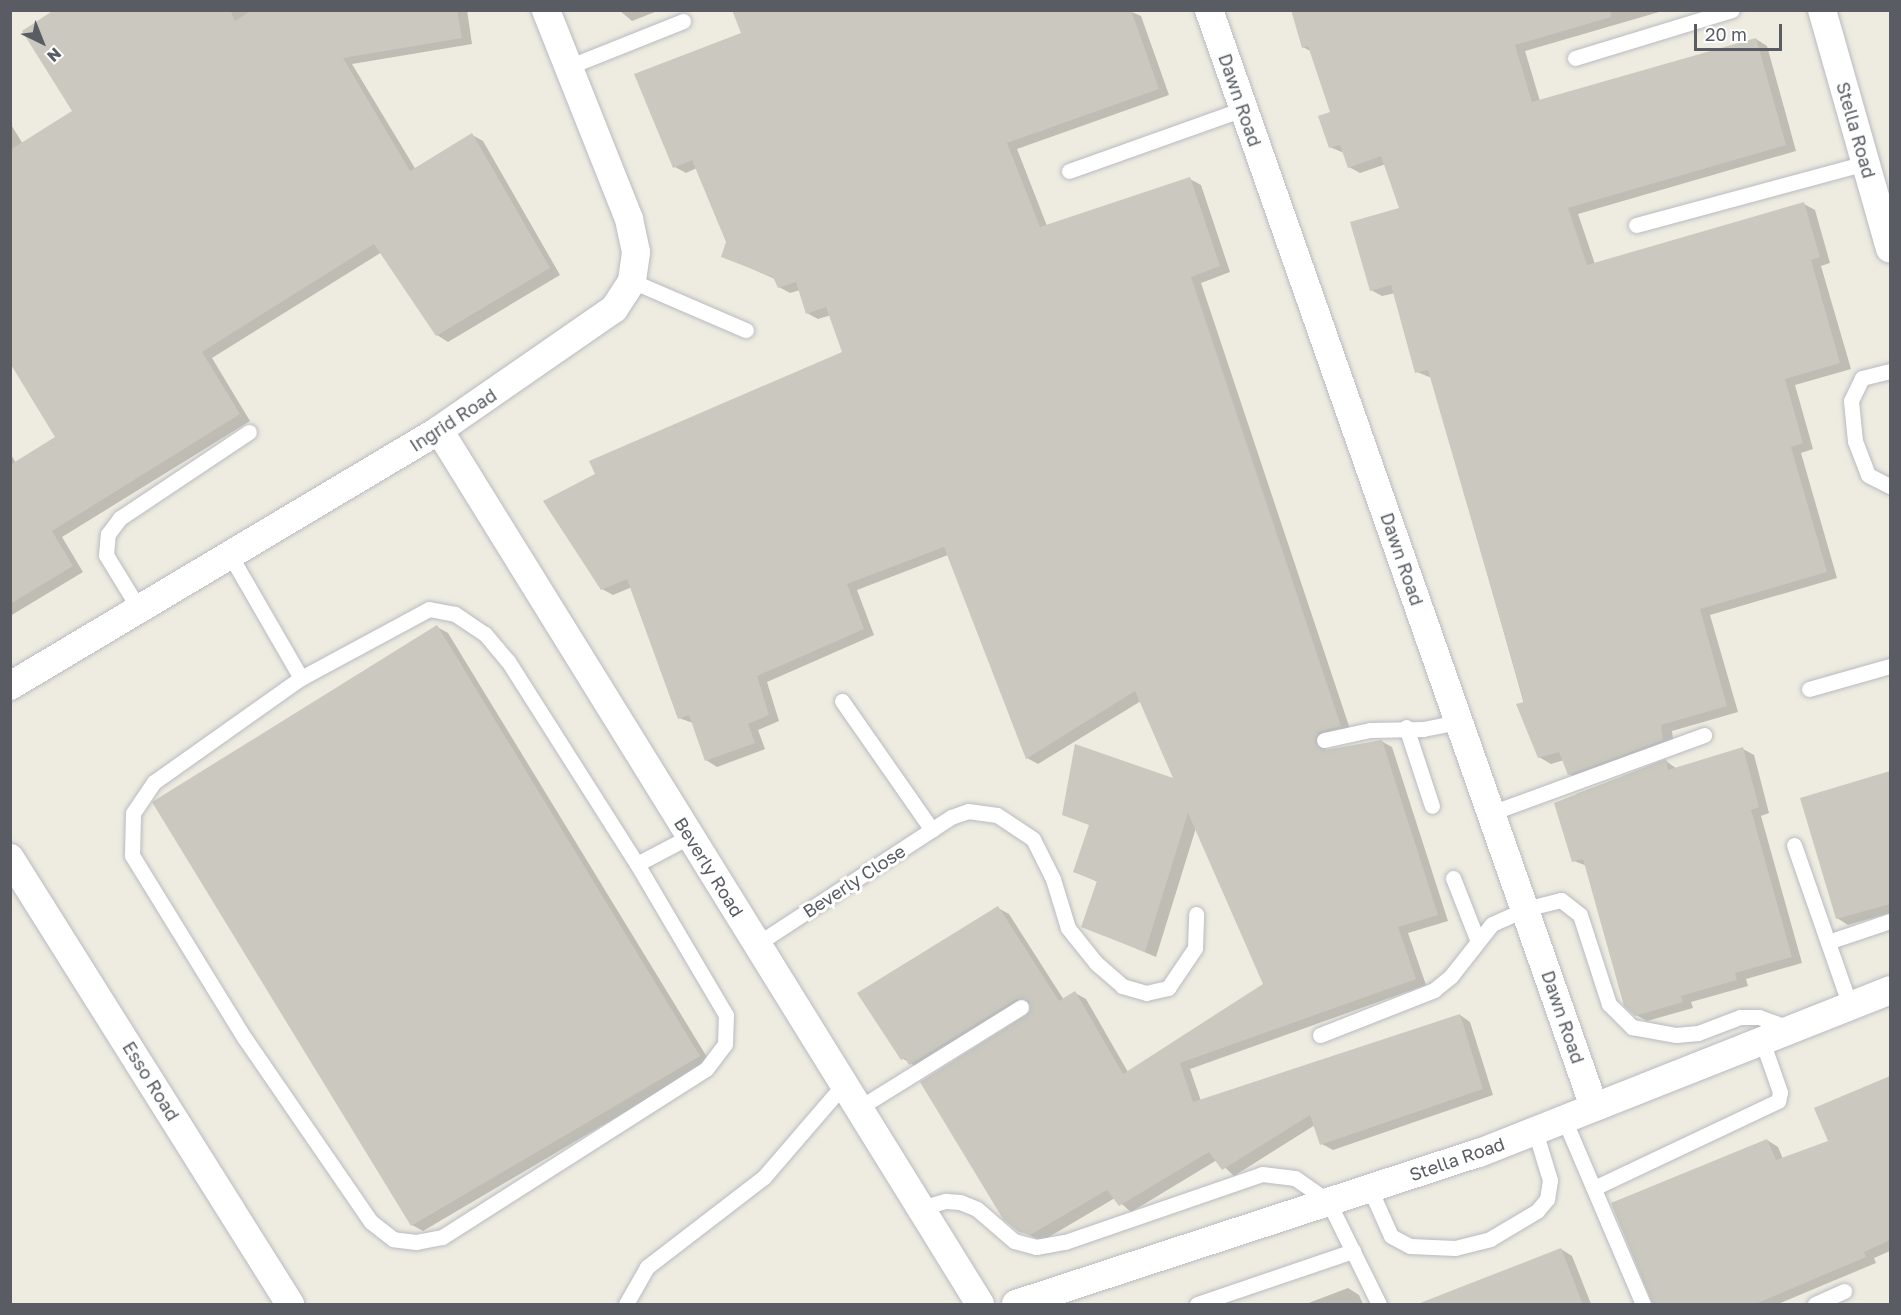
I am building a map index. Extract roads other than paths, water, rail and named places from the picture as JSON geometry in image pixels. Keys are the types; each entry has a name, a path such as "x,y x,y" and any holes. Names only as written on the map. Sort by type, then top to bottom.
{"street":[{"name":"Ingrid Road","path":"10,686 439,430 586,332 614,309 632,281 636,252 629,219 546,10"},
{"name":"Dawn Road","path":"1209,10 1594,1107"},
{"name":"Stella Road","path":"1822,10 1890,249"},
{"name":"Beverly Road","path":"439,430 980,1305"},
{"name":"Esso Road","path":"10,858 290,1305"},
{"name":"Stella Road","path":"1016,1305 1370,1189 1535,1131 1890,990"}],"lane":[{"path":"1575,58 1732,10"},
{"path":"568,67 683,21"},
{"path":"1069,171 1243,109"},
{"path":"1636,225 1866,163"},
{"path":"632,281 746,330"},
{"path":"1890,371 1862,378 1854,389 1851,408 1855,441 1868,475 1890,486"},
{"path":"139,609 106,555 108,534 120,518 249,432"},
{"path":"230,555 302,678"},
{"path":"429,609 455,614 485,634 508,661 637,864 726,1015 725,1044 706,1069 442,1237 416,1242 393,1239 370,1222 245,1040 132,855 134,813 154,782 302,678 429,609"},
{"path":"1809,689 1890,666"},
{"path":"842,701 932,830"},
{"path":"1324,740 1370,730 1406,727 1423,729 1459,722"},
{"path":"1406,727 1432,806"},
{"path":"1491,813 1704,735"},
{"name":"Beverly Close","path":"756,944 951,817 982,810 997,815 1034,839 1053,879 1068,928 1096,963 1122,986 1146,993 1168,988 1195,948 1196,914"},
{"path":"637,864 690,836"},
{"path":"1794,845 1850,1006"},
{"path":"1453,878 1477,939"},
{"path":"1320,1035 1434,990 1451,976 1477,939 1492,924 1525,909 1561,900 1580,915 1609,1004 1632,1027 1676,1035 1698,1033 1740,1017 1759,1017 1792,1029"},
{"path":"1828,942 1890,921"},
{"path":"859,1108 1021,1007"},
{"path":"1594,1188 1778,1101 1780,1092 1762,1041"},
{"path":"626,1305 647,1267 764,1176 844,1084"},
{"path":"1564,1119 1643,1305"},
{"path":"1370,1189 1391,1236 1410,1246 1455,1248 1490,1239 1537,1211 1547,1199 1550,1180 1535,1131"},
{"path":"921,1208 946,1201 960,1202 977,1209 1014,1241 1036,1247 1065,1242 1262,1174 1295,1178 1329,1201 1379,1305"},
{"path":"1197,1305 1353,1251"},
{"path":"1815,1305 1844,1291"}]}
